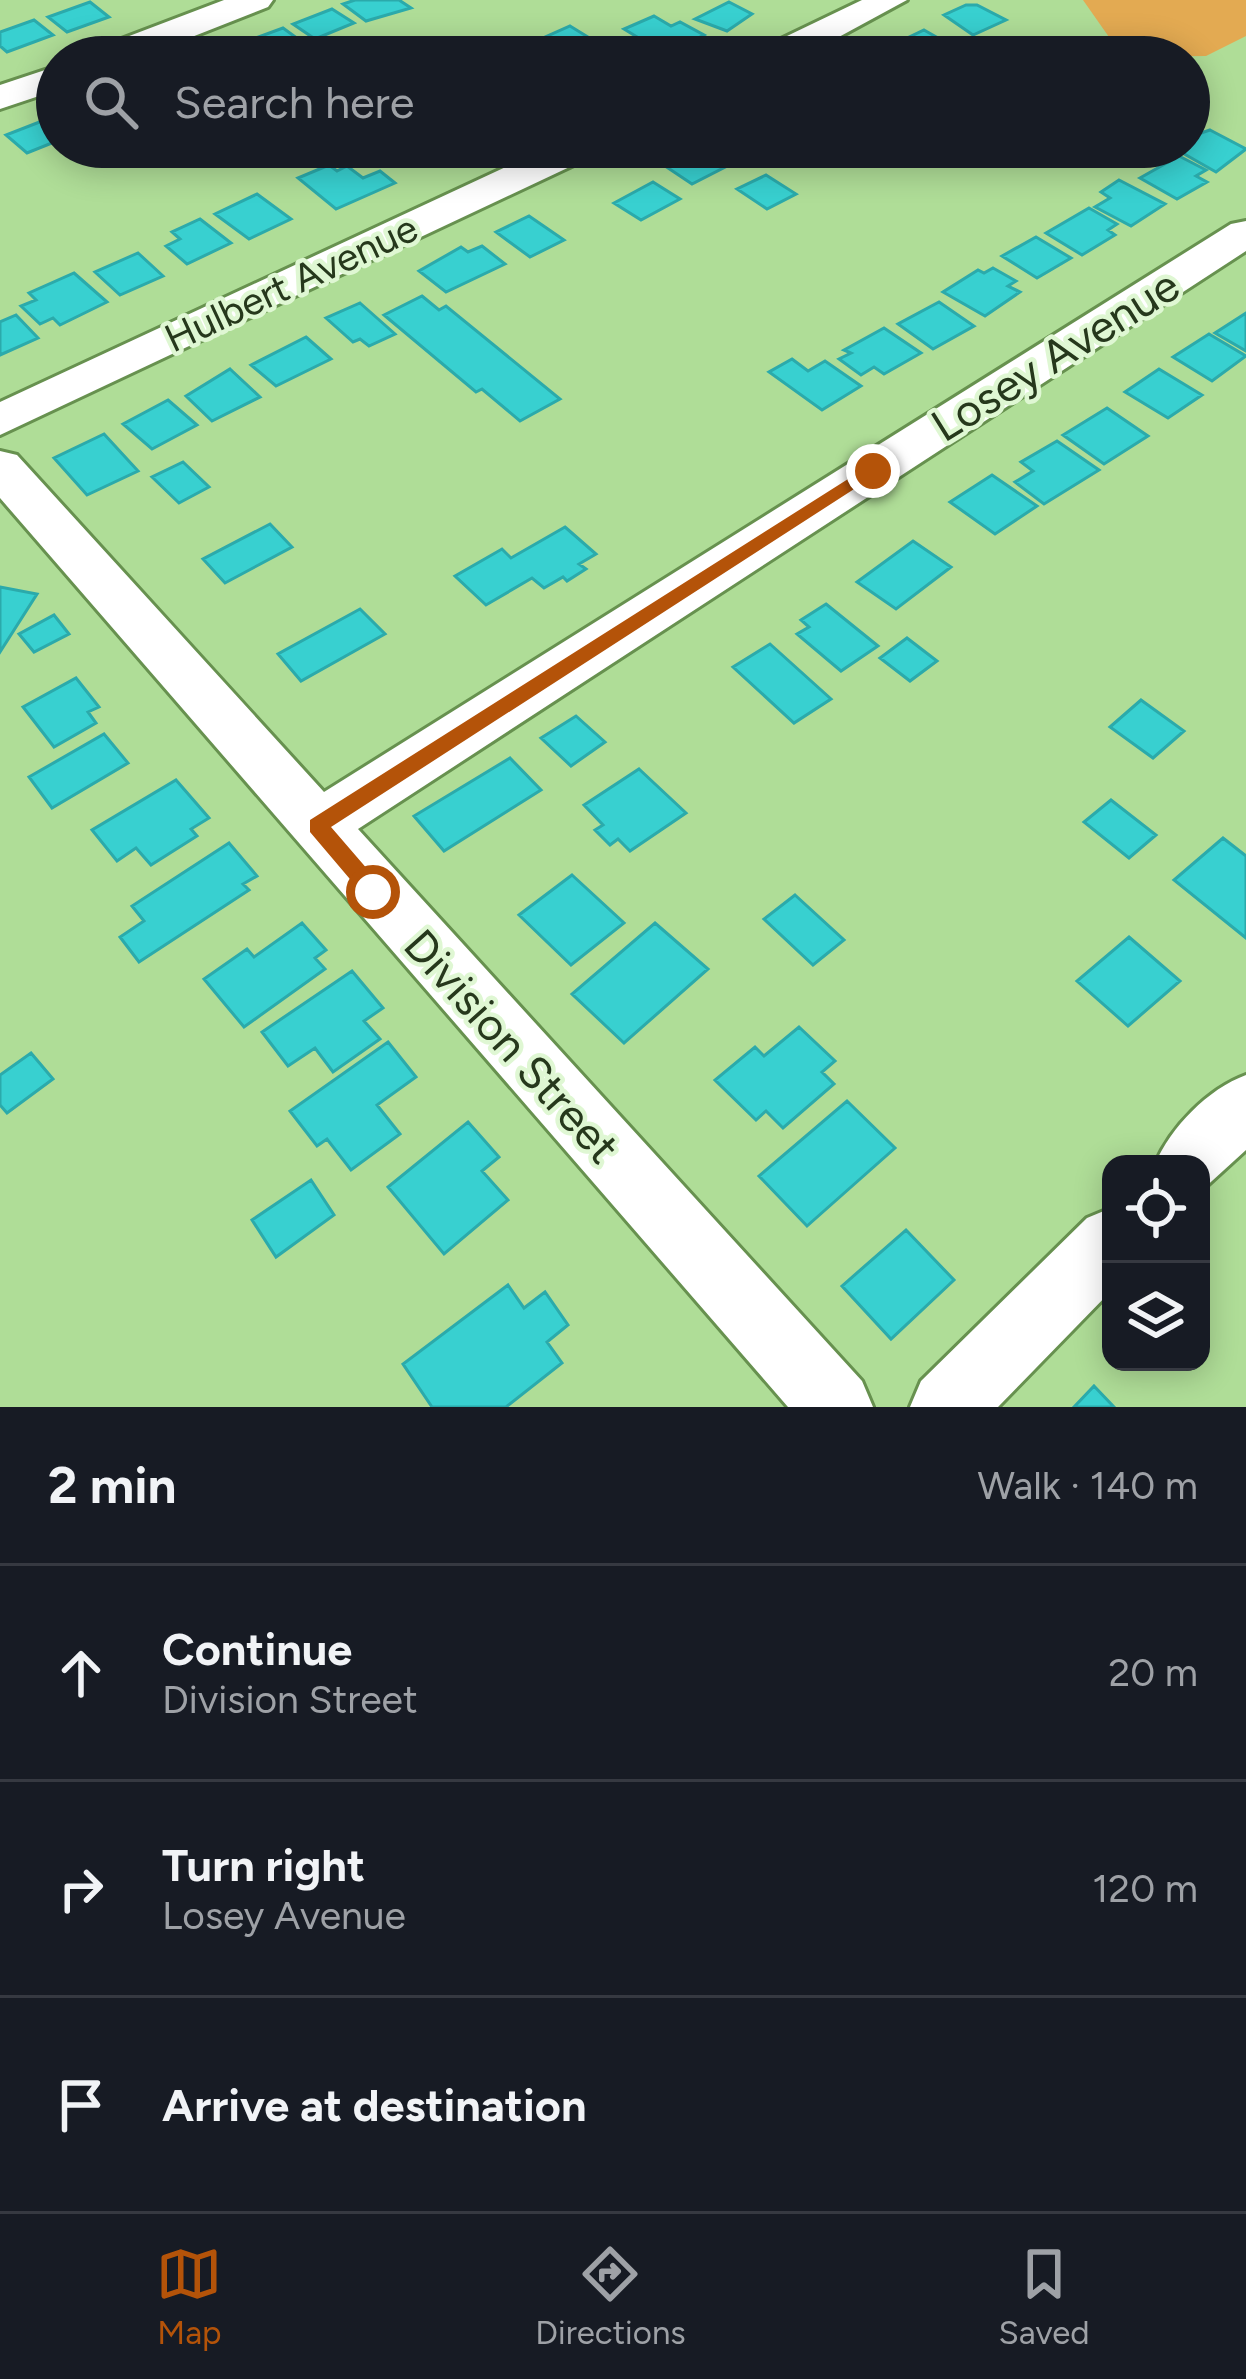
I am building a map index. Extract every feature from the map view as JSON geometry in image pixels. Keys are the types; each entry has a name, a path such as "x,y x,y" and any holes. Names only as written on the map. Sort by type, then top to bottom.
{"street":[{"path":"163,36 256,0"},
{"path":"816,36 890,0"},
{"path":"0,98 36,84"},
{"name":"Hulbert Avenue","path":"0,420 536,168"},
{"name":"Losey Avenue","path":"317,826 1246,233"},
{"name":"Division Street","path":"0,467 836,1407"},
{"path":"1197,1155 1246,1106"},
{"path":"947,1407 1102,1251"}],"shaded area":[{"path":"1083,0 1246,0 1246,36 1210,54 1210,36 1108,36"}],"building":[{"path":"399,0 411,8 366,21 343,4"},
{"path":"90,2 109,17 67,32 48,17"},
{"path":"729,2 752,14 727,31 695,19"},
{"path":"977,5 1006,20 973,35 944,15"},
{"path":"332,9 354,23 322,36 311,36 293,24"},
{"path":"654,16 671,26 680,22 704,35 635,36 624,29"},
{"path":"34,20 53,35 36,36 36,41 7,52 0,46 0,32"},
{"path":"570,26 586,36 548,36"},
{"path":"283,28 294,36 261,36"},
{"path":"36,123 36,149 27,153 6,135"},
{"path":"1210,130 1246,149 1216,172 1209,168"},
{"path":"322,168 350,168 363,178 380,171 395,183 336,209 298,178"},
{"path":"668,168 723,168 692,184"},
{"path":"1158,168 1202,168 1206,170 1196,176 1207,182 1177,199 1140,178"},
{"path":"766,175 796,194 767,209 737,189"},
{"path":"1119,180 1165,204 1131,226 1095,207 1110,198 1101,192"},
{"path":"653,182 680,199 641,220 614,203"},
{"path":"257,194 291,219 249,239 215,214"},
{"path":"1089,208 1117,224 1108,230 1115,235 1082,255 1046,233"},
{"path":"529,216 564,240 530,257 496,232"},
{"path":"200,219 231,243 187,264 166,246 180,239 172,232"},
{"path":"1036,237 1071,258 1037,278 1002,256"},
{"path":"482,246 505,264 446,292 419,271 461,247 468,252"},
{"path":"138,253 163,276 120,295 95,272"},
{"path":"993,268 1016,281 1008,286 1020,292 985,316 943,292 978,270 984,273"},
{"path":"74,273 107,302 60,325 53,318 40,324 21,306 36,300 29,293"},
{"path":"422,296 439,310 446,306 560,399 520,421 482,389 476,392 384,315"},
{"path":"939,302 974,326 933,349 898,324"},
{"path":"360,303 395,334 369,346 360,339 353,342 326,318"},
{"path":"1246,313 1246,351 1215,333"},
{"path":"16,315 38,338 0,355 0,322"},
{"path":"884,328 921,353 884,374 874,367 861,375 839,359 851,353 844,350"},
{"path":"1209,334 1246,356 1212,381 1173,357"},
{"path":"306,337 331,359 276,386 251,365"},
{"path":"792,359 808,371 825,361 861,386 822,410 769,372"},
{"path":"230,369 260,397 212,421 186,396"},
{"path":"1159,369 1202,395 1168,418 1125,392"},
{"path":"168,400 197,425 152,449 123,424"},
{"path":"1107,408 1148,436 1104,464 1063,435"},
{"path":"104,434 138,471 87,495 54,458"},
{"path":"1057,441 1099,470 1044,504 1015,482 1033,471 1021,462"},
{"path":"183,462 209,487 179,503 152,477"},
{"path":"992,475 1037,506 995,534 950,502"},
{"path":"270,524 292,547 225,583 203,559"},
{"path":"565,527 596,554 579,564 586,569 567,581 563,577 544,588 532,578 486,605 455,576 502,549 511,558"},
{"path":"913,541 951,567 896,609 857,582"},
{"path":"0,587 37,594 0,652"},
{"path":"826,604 878,646 841,671 797,634 809,627 801,620"},
{"path":"360,609 385,634 301,681 278,654"},
{"path":"54,615 69,634 34,652 19,634"},
{"path":"907,638 937,661 910,681 880,658"},
{"path":"770,644 831,699 794,723 733,667"},
{"path":"76,678 99,707 88,712 96,723 54,747 23,707"},
{"path":"1141,700 1184,731 1153,758 1110,727"},
{"path":"576,716 605,742 571,766 541,738"},
{"path":"104,734 128,763 52,808 29,777"},
{"path":"510,758 541,790 444,851 414,816"},
{"path":"639,769 686,813 630,851 618,839 610,845 595,830 603,825 584,805"},
{"path":"176,780 209,818 191,829 197,836 151,865 136,848 117,861 92,830"},
{"path":"1111,800 1156,835 1129,858 1084,822"},
{"path":"1223,838 1246,856 1246,938 1174,880"},
{"path":"229,843 257,876 243,884 249,890 139,962 120,937 144,921 132,906"},
{"path":"572,875 624,923 571,965 519,915"},
{"path":"795,895 844,940 813,965 764,919"},
{"path":"302,923 326,950 315,958 325,969 244,1027 204,979 247,949 254,957"},
{"path":"655,923 708,969 624,1043 572,994"},
{"path":"1129,937 1180,981 1128,1026 1077,981"},
{"path":"352,971 383,1008 364,1021 380,1039 333,1072 315,1048 288,1066 262,1032"},
{"path":"799,1027 835,1061 822,1072 834,1084 783,1128 766,1111 756,1120 715,1080 755,1047 764,1056"},
{"path":"388,1042 416,1077 377,1105 400,1134 351,1170 327,1139 317,1146 290,1111"},
{"path":"31,1053 53,1079 7,1113 0,1105 0,1075"},
{"path":"847,1101 895,1148 807,1226 759,1176"},
{"path":"468,1122 499,1157 482,1171 508,1200 444,1254 388,1187"},
{"path":"311,1180 334,1215 276,1257 252,1220"},
{"path":"906,1230 954,1280 891,1339 842,1286"},
{"path":"508,1285 524,1308 545,1292 568,1325 547,1342 562,1363 506,1407 432,1407 403,1364"},
{"path":"1094,1386 1114,1407 1074,1407"}],"route":[{"path":"373,892 317,826 873,471"}]}
